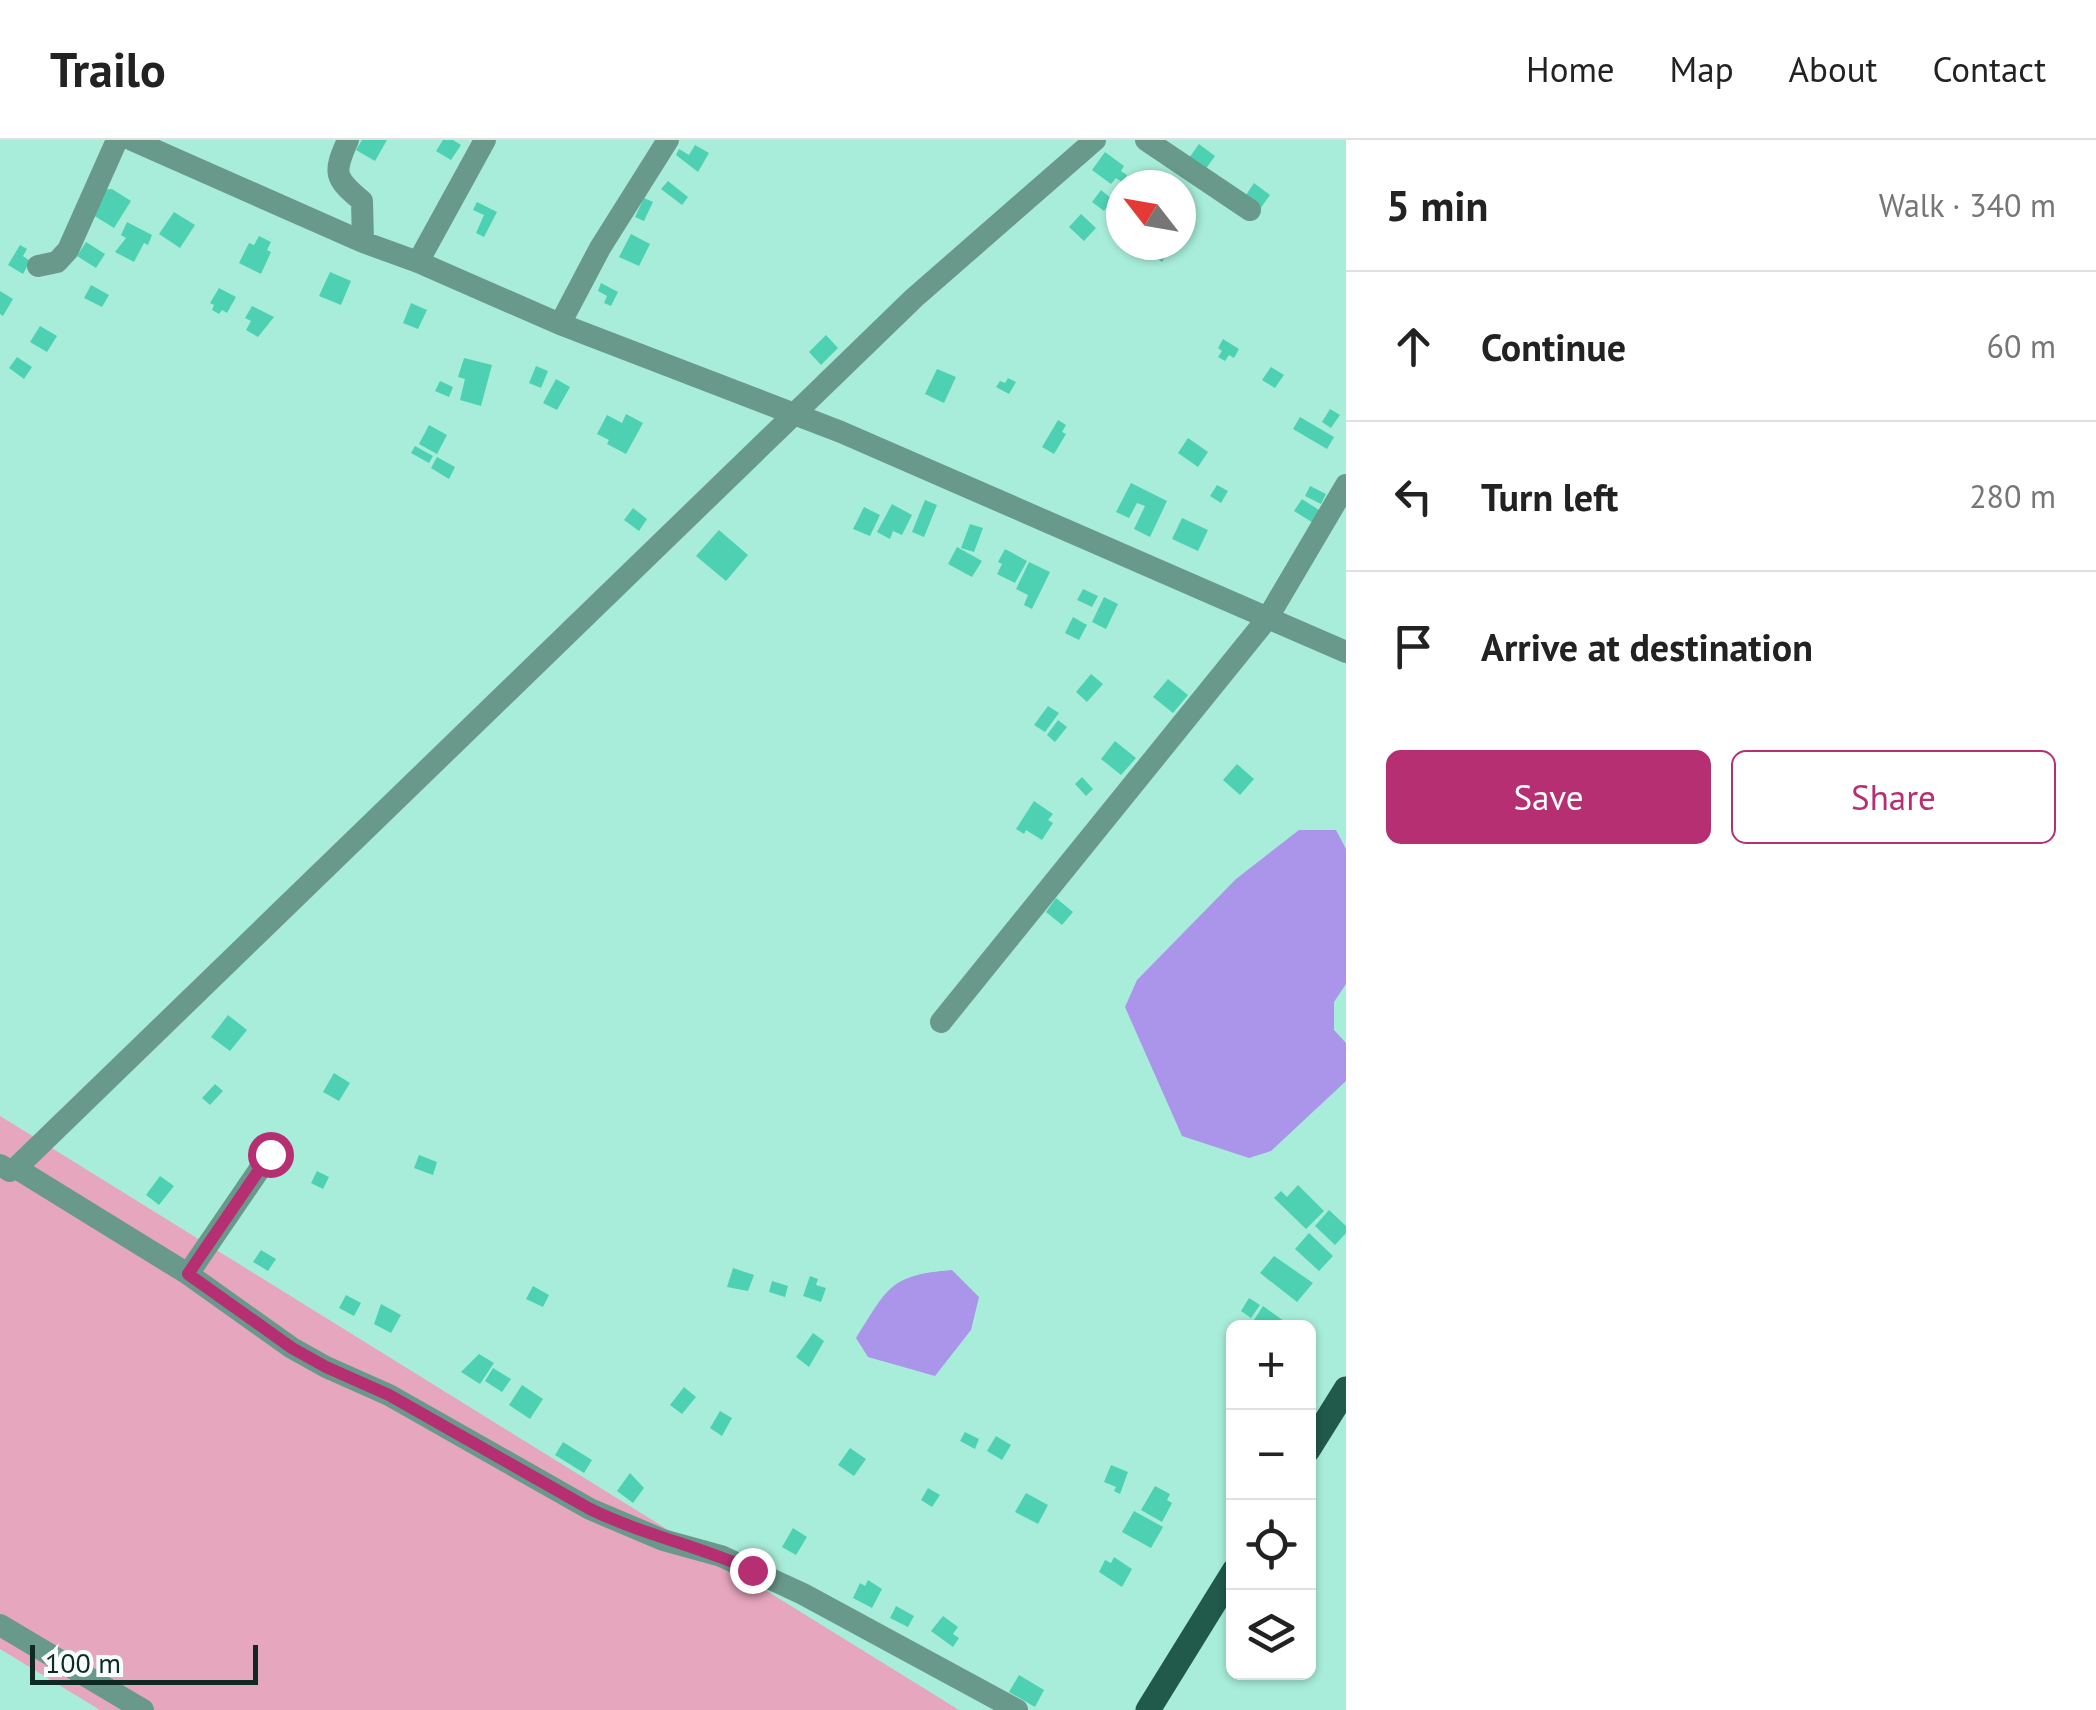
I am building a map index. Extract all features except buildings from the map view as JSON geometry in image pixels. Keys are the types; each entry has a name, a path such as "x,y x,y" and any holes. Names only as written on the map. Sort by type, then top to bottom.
{"main road":[{"path":"1316,1437 1346,1389"},
{"path":"1148,1710 1226,1585"}],"street":[{"path":"38,266 57,262 68,250 117,140"},
{"path":"132,140 560,324 841,432 1346,652"},
{"path":"348,140 336,165 337,173 362,201 363,242"},
{"path":"418,262 484,140"},
{"path":"560,324 600,248 668,140"},
{"path":"1017,1710 786,1586 721,1556 663,1540 590,1509 401,1401 292,1348 188,1274 8,1166 796,416 914,298 1095,140"},
{"path":"1146,140 1250,210"},
{"path":"941,1022 1266,619 1346,485"},
{"path":"188,1274 270,1154"},
{"path":"0,1625 143,1710"}],"shaded area":[{"path":"1299,830 1336,830 1346,849 1346,984 1334,1002 1334,1030 1346,1043 1346,1081 1271,1151 1249,1158 1182,1136 1125,1007 1137,980 1236,879"},
{"path":"0,1116 959,1710 100,1710 0,1649"},
{"path":"952,1270 979,1297 971,1330 935,1376 868,1357 856,1338 892,1287 915,1276"}],"route":[{"path":"270,1154 188,1274 292,1348 389,1395 590,1509 663,1540 721,1556 752,1570"}]}
